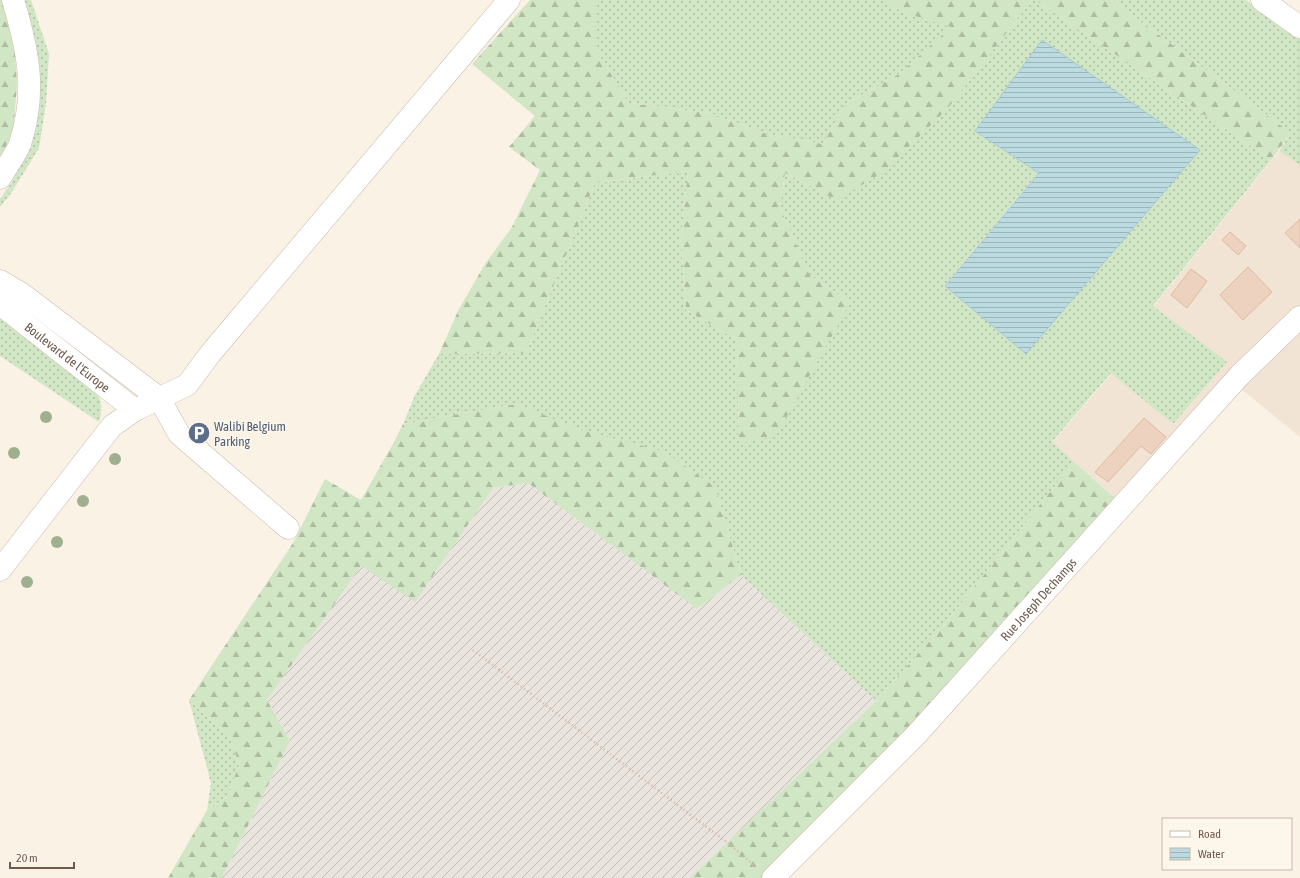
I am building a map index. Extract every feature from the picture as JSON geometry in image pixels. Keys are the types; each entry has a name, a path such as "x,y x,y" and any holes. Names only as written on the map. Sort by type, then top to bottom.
{"street":[{"path":"0,178 19,145 29,106 30,68 13,0"},
{"path":"1262,0 1300,27"},
{"path":"0,570 112,426 135,410 186,385 210,354 504,5"},
{"path":"0,281 22,294 160,398 179,434 288,528"},
{"name":"Boulevard de l'Europe","path":"0,304 135,410"},
{"name":"Rue Joseph Dechamps","path":"765,873 916,735 1240,375 1300,317"}],"path":[{"path":"472,650 729,844 765,873"}],"shaded area":[{"path":"1279,151 1300,165 1300,437 1240,388 1128,509 1052,443 1112,373 1173,424 1227,362 1153,307"},
{"path":"528,483 697,609 741,575 876,701 690,878 222,878 290,741 267,700 361,565 415,601 493,488"}],"green space":[{"path":"0,0 3,0 14,33 17,85 13,133 0,157"},
{"path":"20,0 31,0 49,54 46,103 39,148 12,192 0,207 0,199 12,182 28,146 39,105 39,64 30,26"},
{"path":"530,0 596,0 596,50 629,103 709,113 767,134 823,144 845,104 899,74 951,27 902,12 882,0 1032,0 948,108 882,173 836,200 785,173 780,207 810,276 851,302 776,436 739,444 737,340 686,310 681,238 688,171 595,183 526,353 439,354 459,309 485,264 512,227 540,170 509,147 535,116 472,64"},
{"path":"596,0 882,0 903,12 952,27 899,74 845,104 823,144 767,134 709,113 629,103 596,50"},
{"path":"1032,0 1035,0 1271,160 1153,306 1227,362 1173,424 1111,373 1052,442 1074,462 944,625 876,701 741,575 715,487 516,404 403,424 415,395 439,354 526,353 595,183 688,171 681,238 686,310 737,340 739,444 851,302 810,276 780,207 785,173 836,200 948,108","holes":["1039,172 1026,354 945,285"]},
{"path":"1035,0 1112,0 1291,133 1271,160"},
{"path":"1112,0 1246,0 1300,38 1300,165 1279,151 1291,133"},
{"path":"0,316 94,387 101,404 99,422 0,356"},
{"path":"516,404 583,430 665,452 715,487 741,575 697,609 528,483 493,488 415,602 361,566 267,700 290,741 222,878 168,878 207,810 227,797 239,765 231,738 189,700 293,543 325,479 361,500 403,424"},
{"path":"1074,462 1116,499 914,729 761,878 690,878 876,701 944,625"},
{"path":"189,700 231,738 239,765 227,797 207,810 211,783"}],"water":[{"path":"1042,40 1200,150 1026,354 945,286 1039,173 975,131"}],"building":[{"path":"1300,219 1300,248 1285,233"},
{"path":"1230,232 1246,246 1238,255 1222,240"},
{"path":"1248,267 1272,292 1243,320 1220,295"},
{"path":"1191,269 1207,281 1187,308 1171,295"},
{"path":"1144,418 1166,437 1151,454 1141,446 1108,482 1095,472"}],"place":[{"name":"Walibi Belgium Parking","path":"199,433"}]}
